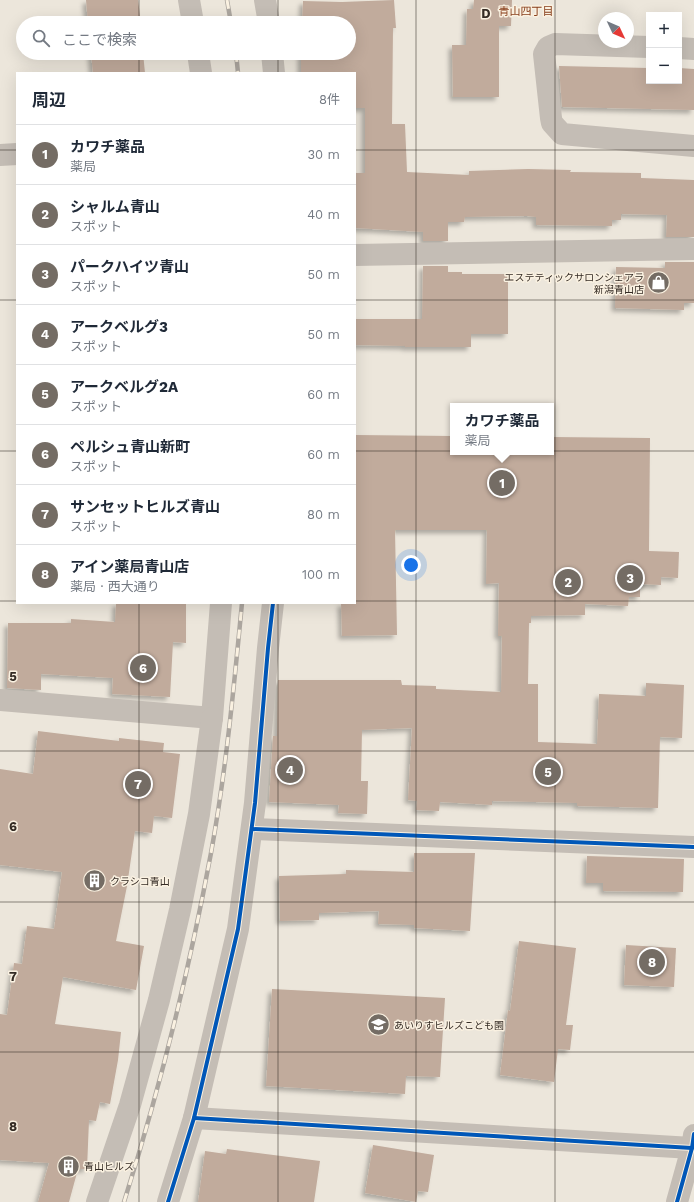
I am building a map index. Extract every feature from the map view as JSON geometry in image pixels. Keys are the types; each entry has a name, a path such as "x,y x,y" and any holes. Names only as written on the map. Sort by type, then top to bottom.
{"street":[{"path":"189,0 192,16"},
{"path":"265,0 268,16"},
{"path":"646,47 555,44 548,47 544,54 552,123 562,134 694,146"},
{"path":"682,48 694,49"},
{"path":"199,60 201,72"},
{"path":"273,60 274,72"},
{"path":"0,155 16,154"},
{"path":"356,255 694,249"},
{"path":"97,1202 130,1105 159,1000 180,910 199,814 212,718 221,604"},
{"path":"168,1202 194,1118 238,929 256,796 273,604"},
{"path":"0,700 212,718"},
{"path":"252,829 694,847"},
{"path":"194,1118 693,1141 677,1202"}],"building":[{"path":"86,0 138,0 140,16 87,16"},
{"path":"394,0 396,28 393,28 392,124 405,124 407,172 469,175 469,171 528,169 571,170 570,172 641,173 641,178 694,180 694,237 666,237 667,215 621,214 621,220 612,220 612,226 536,225 536,217 527,216 465,217 464,222 448,222 448,241 423,241 423,232 356,228 356,173 365,173 365,108 356,108 356,72 301,72 301,60 356,60 356,16 302,16 303,1 342,2"},
{"path":"474,0 512,0 511,26 499,26 499,97 453,97 452,45 466,45 467,9 473,9"},
{"path":"92,60 144,60 145,72 93,72"},
{"path":"559,66 646,68 646,84 682,84 682,68 694,69 694,110 562,107"},
{"path":"665,262 694,262 694,303 684,303 684,310 615,308 616,267 665,268"},
{"path":"423,266 448,266 448,272 462,272 462,274 508,274 508,334 471,334 471,347 356,345 356,319 422,319"},
{"path":"356,435 450,436 450,455 554,455 554,437 650,438 649,551 679,552 678,578 661,577 661,585 640,584 640,597 629,597 628,606 585,604 585,615 531,616 531,623 529,623 528,684 538,684 538,742 597,744 599,694 646,696 646,683 684,685 682,738 660,737 658,808 577,806 577,803 492,801 492,805 440,802 439,811 416,810 417,801 408,800 412,728 362,730 361,781 368,781 367,814 338,813 339,805 269,802 273,736 277,736 278,680 401,680 402,685 436,686 436,689 501,692 502,636 498,636 499,583 486,584 487,530 395,530 397,635 342,636 341,604 356,604"},
{"path":"116,604 186,604 186,643 173,642 170,697 112,694 113,678 41,674 41,690 7,688 8,623 71,623 71,619 115,622"},
{"path":"38,731 119,741 119,738 164,743 163,752 180,754 172,818 154,816 152,833 135,831 127,886 116,941 144,946 136,990 63,977 55,1024 121,1032 118,1060 110,1104 100,1102 96,1121 89,1120 87,1169 78,1169 69,1202 38,1202 49,1163 0,1160 0,1014 7,1015 14,963 22,964 27,926 54,929 62,872 0,865 0,769 33,774"},
{"path":"414,853 475,853 470,931 414,928 414,925 378,924 379,911 319,913 319,920 280,921 279,876 346,874 346,870 414,872"},
{"path":"587,856 684,859 683,892 603,891 603,883 586,883"},
{"path":"519,941 576,948 566,1025 573,1025 570,1050 558,1049 554,1082 500,1075 508,1010 510,1011"},
{"path":"626,945 676,948 674,987 624,985"},
{"path":"272,989 445,998 440,1077 406,1076 405,1094 266,1086"},
{"path":"373,1145 434,1155 428,1192 418,1191 416,1202 365,1193"},
{"path":"227,1149 320,1161 314,1202 198,1202 205,1151 226,1154"}],"railway":[{"path":"227,0 230,16"},
{"path":"237,60 238,72"},
{"path":"124,1202 150,1116 173,1029 211,853 233,697 242,604"}],"cycle path":[{"path":"168,1202 194,1118 238,929 255,803 273,604"},
{"path":"252,829 694,847"},
{"path":"194,1118 692,1148"},
{"path":"677,1202 692,1148 694,1134"}],"place":[{"name":"エステティックサロンシェアラ 新潟青山店","path":"659,283"},
{"name":"カワチ薬品","path":"502,483"},
{"name":"パークハイツ青山","path":"630,578"},
{"name":"シャルム青山","path":"568,582"},
{"name":"ペルシュ青山新町","path":"143,668"},
{"name":"アークベルグ3","path":"290,770"},
{"name":"アークベルグ2A","path":"548,772"},
{"name":"サンセットヒルズ青山","path":"138,784"},
{"name":"クラシコ青山","path":"94,881"},
{"name":"アイン薬局青山店","path":"652,962"},
{"name":"あいりすヒルズこども園","path":"378,1025"},
{"name":"青山ヒルズ","path":"68,1166"}],"district":[{"name":"青山四丁目","path":"526,11"}]}
